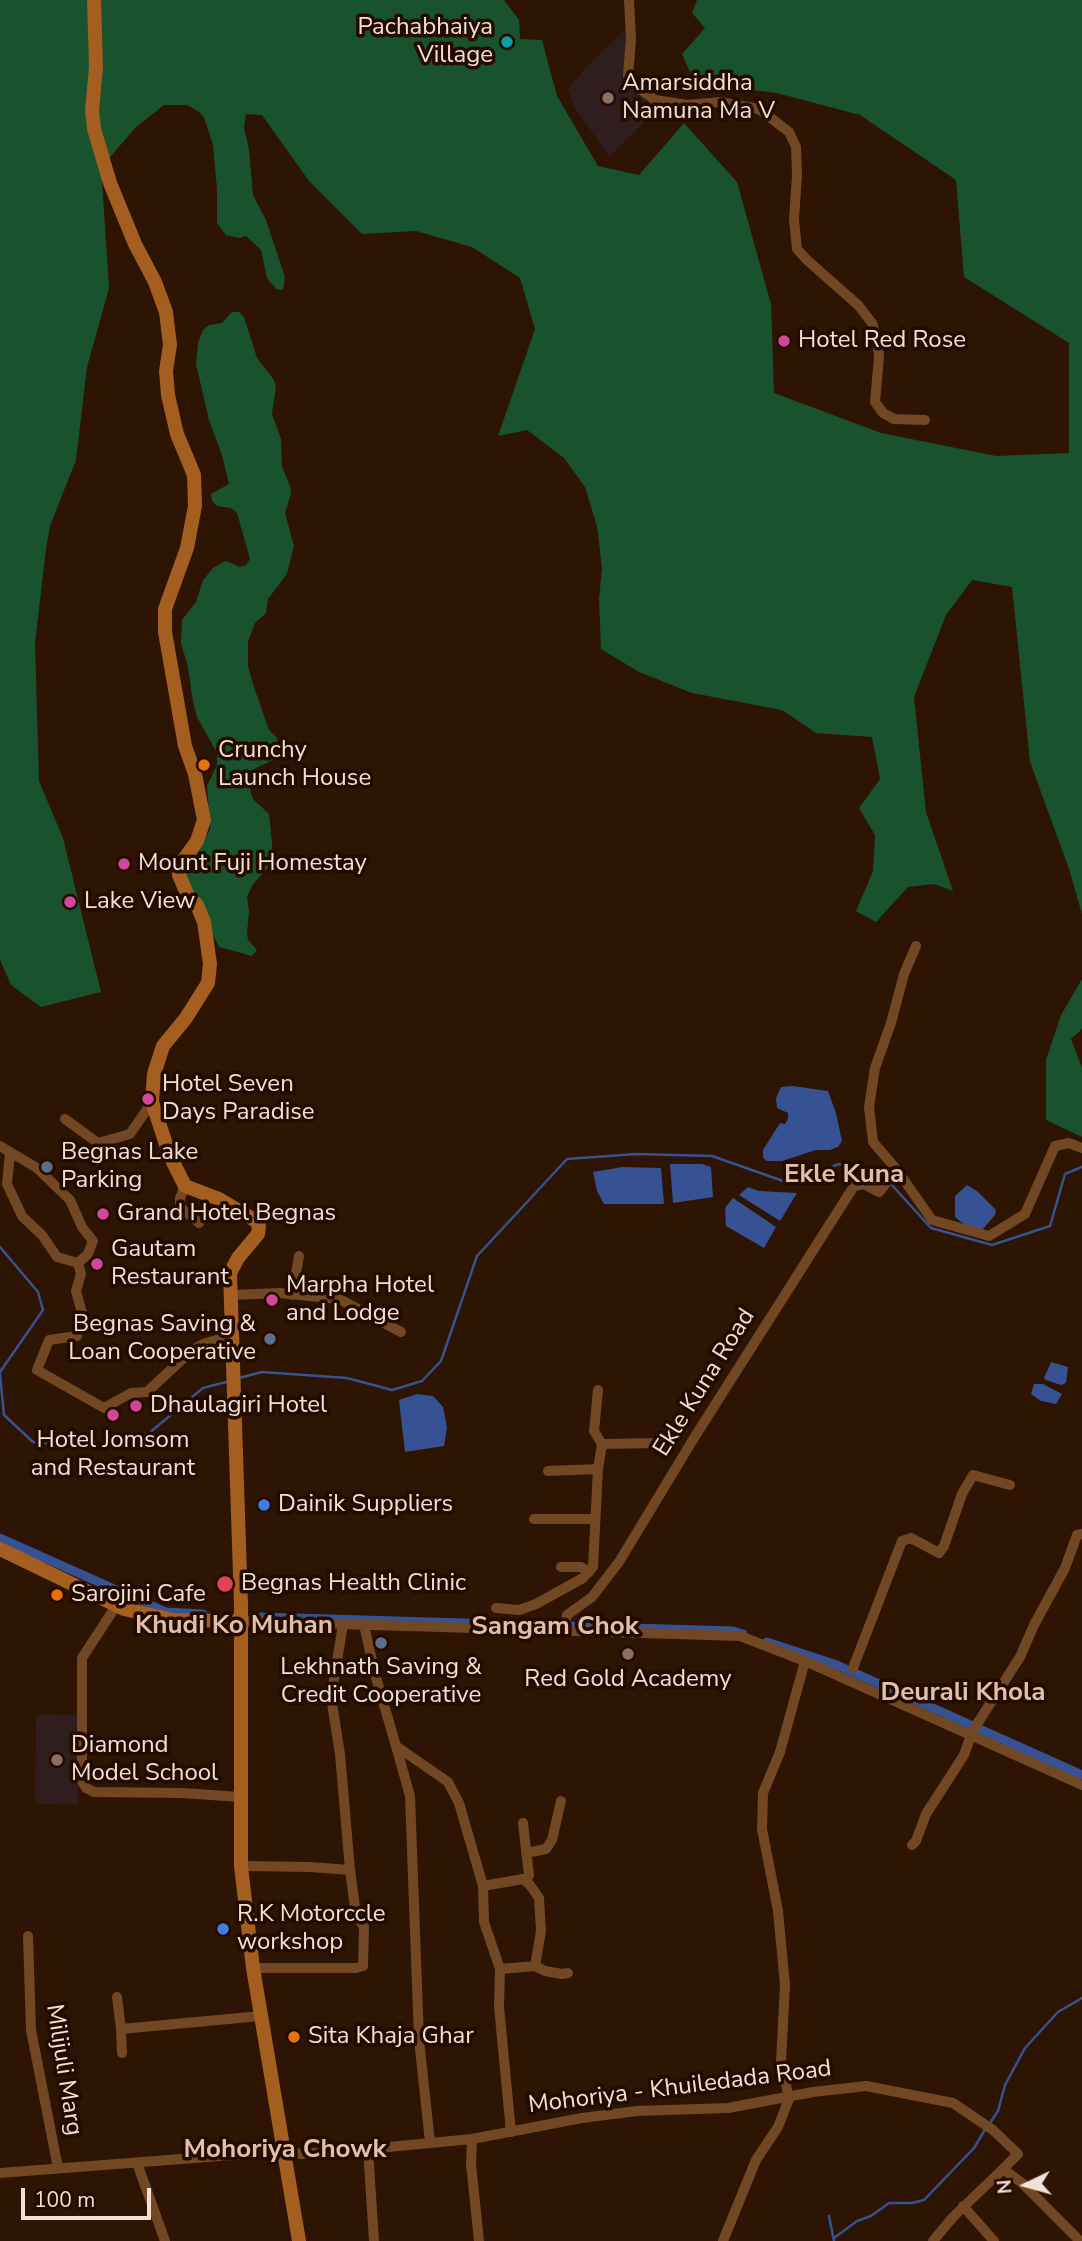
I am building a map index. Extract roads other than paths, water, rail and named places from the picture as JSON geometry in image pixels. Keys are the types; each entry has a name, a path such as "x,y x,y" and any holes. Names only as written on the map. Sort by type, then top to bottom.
{"main road":[{"path":"94,0 94,130 110,183 166,312 170,345 166,371 168,395 177,434 194,475 195,506 187,548 174,577 165,609 165,632 185,746 195,774 204,820 197,841 182,862 179,875 204,922 210,964 208,983 186,1018 163,1046 154,1073 152,1102 170,1156 185,1186 219,1199 256,1221 259,1226 258,1234 238,1258 230,1273 236,1400 241,1866 253,1968 299,2241"},
{"path":"0,1549 116,1606 174,1620 240,1621"}],"street":[{"path":"629,0 631,39 628,76 633,84 655,100 688,105 720,102 760,109 789,132 796,147 794,219 797,249 858,305 872,323 879,357 875,401 883,413 894,419 925,420"},
{"path":"916,946 904,974 875,1068 869,1107 873,1142 897,1170 932,1220 989,1236 1026,1214 1055,1146 1069,1143 1082,1148"},
{"path":"65,1119 98,1143 130,1134 152,1102"},
{"path":"0,1146 37,1168 70,1200 82,1227 93,1241 88,1254 78,1263"},
{"path":"10,1153 7,1184 22,1216 42,1235 57,1257 78,1263"},
{"name":"Ekle Kuna Road","path":"569,1603 592,1597 618,1562 854,1186 864,1184 879,1192 897,1170"},
{"path":"185,1186 180,1207 199,1223"},
{"path":"292,1295 299,1256"},
{"path":"78,1263 81,1274 76,1291 82,1313 77,1336 49,1340 37,1370 104,1408 131,1392 147,1392 203,1343 233,1342"},
{"path":"231,1295 280,1293 339,1298 401,1332"},
{"path":"564,1630 569,1603 595,1559 595,1518 601,1444 594,1431 598,1390"},
{"path":"601,1444 658,1443"},
{"path":"548,1471 598,1469"},
{"path":"853,1668 902,1541 911,1538 939,1553 944,1546 962,1494 973,1475 1010,1485"},
{"path":"534,1519 595,1518"},
{"path":"912,1845 926,1814 964,1755 979,1719 1020,1657 1080,1532"},
{"path":"561,1567 581,1567 589,1572"},
{"path":"496,1608 519,1610 569,1603"},
{"path":"116,1606 82,1658 82,1781 86,1788 94,1792 240,1797"},
{"path":"240,1621 740,1636 805,1661 1082,1785"},
{"path":"253,1968 363,1966 364,1927 356,1914 340,1754 331,1697 342,1625"},
{"path":"363,1625 374,1674 410,1796 419,2040 430,2142"},
{"path":"723,2241 756,2160 778,2127 789,2099 781,2062 786,1985 778,1911 762,1829 763,1793 780,1752 805,1661"},
{"path":"396,1746 449,1782 459,1803 483,1886 484,1922 500,1969 499,2007 512,2132"},
{"path":"526,1853 546,1849 552,1840 561,1801"},
{"path":"523,1823 529,1875 526,1881"},
{"path":"241,1866 350,1870"},
{"path":"483,1886 523,1879 539,1898 541,1931 535,1966"},
{"name":"Milijuli Marg","path":"28,1936 31,2030 58,2168"},
{"path":"500,1969 535,1966 562,1975 568,1973"},
{"path":"117,1997 122,2053"},
{"path":"121,2029 261,2016"},
{"name":"Mohoriya - Khuiledada Road","path":"0,2173 285,2151 302,2154 368,2150 472,2139 582,2118 637,2111 728,2108 789,2099 813,2092 866,2086 953,2103 993,2130 1018,2154 1003,2169"},
{"path":"472,2139 471,2164 479,2241"},
{"path":"368,2150 374,2241"},
{"path":"137,2163 164,2241"},
{"path":"933,2241 963,2206 1003,2169 1022,2183 1080,2241"},
{"path":"963,2206 994,2241"}],"water":[{"path":"781,1087 828,1091 842,1141 838,1147 830,1150 816,1150 782,1161 767,1161 763,1158 763,1150 780,1123 785,1124 788,1119 788,1113 777,1108 776,1098"},
{"path":"670,1164 702,1164 711,1167 713,1197 673,1203"},
{"path":"622,1167 661,1168 664,1204 604,1204 597,1191 593,1172"},
{"path":"967,1185 996,1210 982,1230 966,1226 955,1217 955,1196"},
{"path":"748,1187 759,1191 797,1193 780,1221 739,1195"},
{"path":"733,1198 776,1227 764,1248 726,1226 725,1208"},
{"path":"1051,1362 1068,1367 1066,1383 1061,1385 1044,1378"},
{"path":"1034,1384 1043,1384 1062,1394 1056,1404 1041,1401 1031,1394"},
{"path":"417,1394 433,1396 443,1407 447,1427 444,1446 405,1452 399,1400"}],"waterway":[{"path":"239,1378 262,1372 347,1378 392,1390 422,1381 441,1361 477,1256 567,1159 636,1154 712,1156 783,1181 839,1164 881,1173 887,1179"},
{"path":"891,1184 931,1228 992,1245 1050,1226 1065,1174 1082,1167"},
{"path":"0,1247 38,1292 43,1310 0,1372"},
{"path":"0,1374 4,1415 33,1442 104,1447 142,1439 203,1388 230,1381"},
{"path":"0,1538 166,1612 203,1614"},
{"path":"261,1617 733,1631 743,1634"},
{"path":"767,1642 837,1665 1082,1775"},
{"name":"Deurali Khola","path":"990,2123 998,2111 1005,2085 1025,2048 1058,2012 1082,1998"},
{"name":"Deurali Khola","path":"834,2238 889,2203 924,2200 974,2148 986,2128"},
{"path":"829,2216 834,2241"}],"place":[{"name":"Pachabhaiya Village","path":"507,42"},
{"name":"Amarsiddha Namuna Ma V","path":"608,98"},
{"name":"Hotel Red Rose","path":"784,341"},
{"name":"Crunchy Launch House","path":"204,765"},
{"name":"Mount Fuji Homestay","path":"124,864"},
{"name":"Lake View","path":"70,902"},
{"name":"Hotel Seven Days Paradise","path":"148,1099"},
{"name":"Begnas Lake Parking","path":"47,1167"},
{"name":"Grand Hotel Begnas","path":"103,1214"},
{"name":"Gautam Restaurant","path":"97,1264"},
{"name":"Marpha Hotel and Lodge","path":"272,1300"},
{"name":"Begnas Saving & Loan Cooperative","path":"270,1339"},
{"name":"Dhaulagiri Hotel","path":"136,1406"},
{"name":"Hotel Jomsom and Restaurant","path":"113,1415"},
{"name":"Dainik Suppliers","path":"264,1505"},
{"name":"Begnas Health Clinic","path":"225,1584"},
{"name":"Sarojini Cafe","path":"57,1595"},
{"name":"Lekhnath Saving & Credit Cooperative","path":"381,1643"},
{"name":"Red Gold Academy","path":"628,1654"},
{"name":"Diamond Model School","path":"57,1760"},
{"name":"R.K Motorccle workshop","path":"223,1929"},
{"name":"Sita Khaja Ghar","path":"294,2037"}],"district":[{"name":"Ekle Kuna","path":"844,1176"},
{"name":"Khudi Ko Muhan","path":"234,1627"},
{"name":"Sangam Chok","path":"555,1628"},
{"name":"Deurali Khola","path":"963,1694"},
{"name":"Mohoriya Chowk","path":"285,2151"}]}
